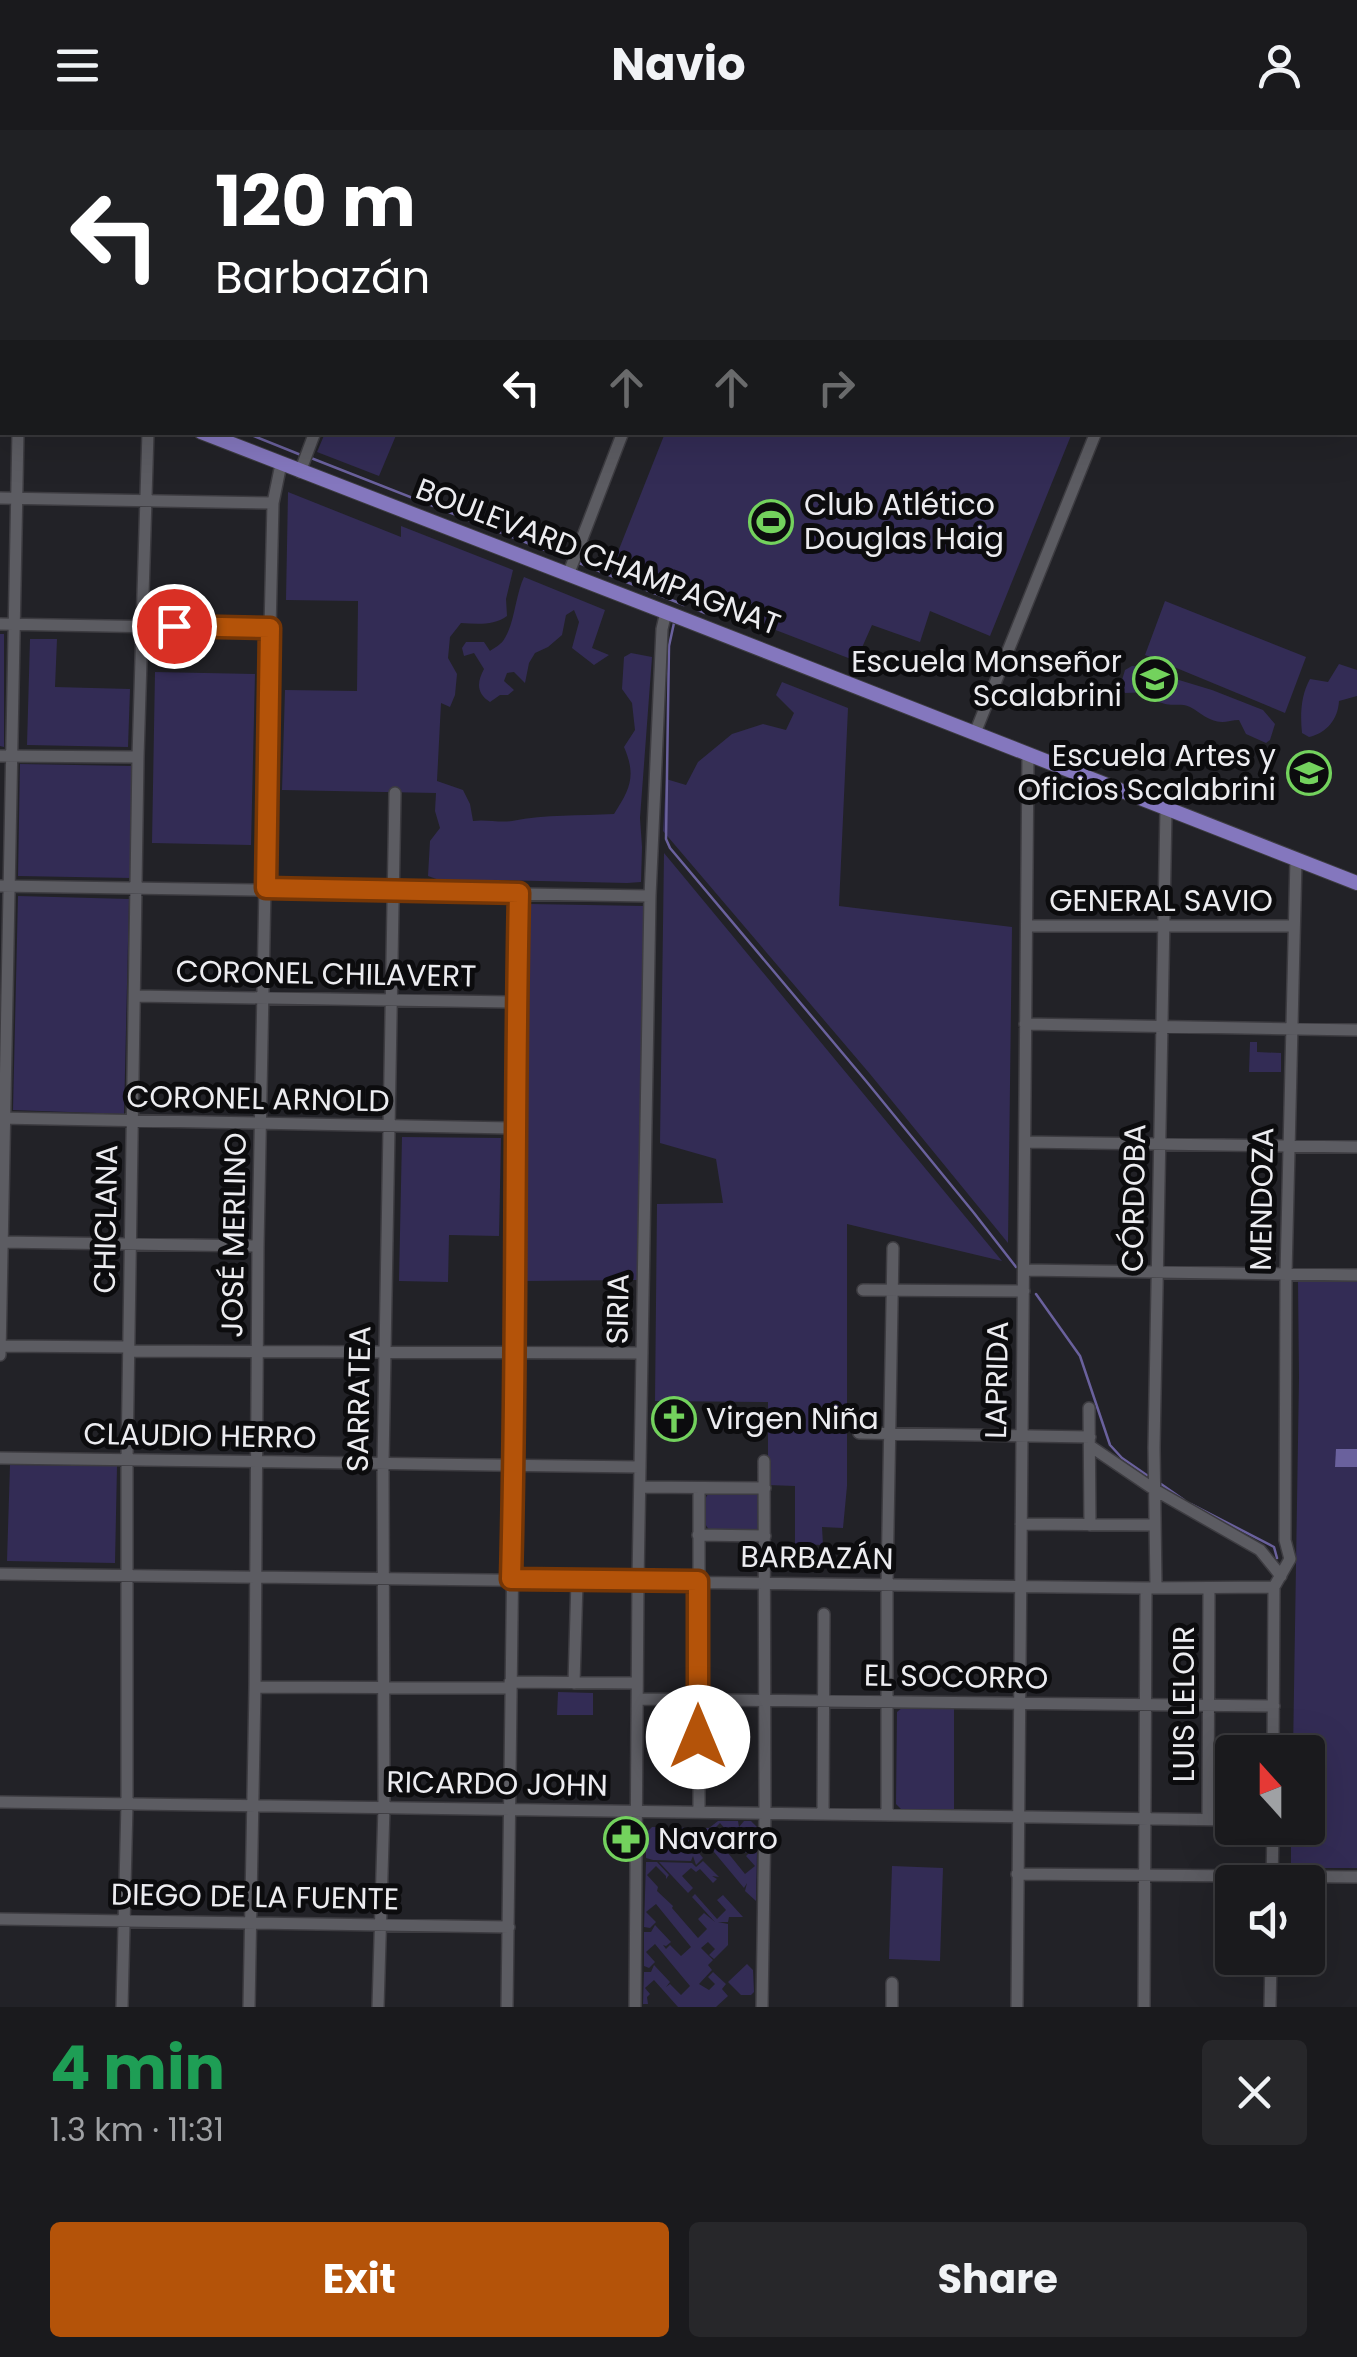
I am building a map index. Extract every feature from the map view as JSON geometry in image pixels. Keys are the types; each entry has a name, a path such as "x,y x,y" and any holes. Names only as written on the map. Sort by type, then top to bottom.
{"main road":[{"name":"BOULEVARD CHAMPAGNAT","path":"208,435 1357,883"}],"street":[{"path":"0,1355 7,624 18,435"},
{"name":"CHICLANA","path":"122,2007 127,1804 128,1349 148,435"},
{"path":"300,472 315,435"},
{"path":"568,575 622,435"},
{"path":"975,733 1095,435"},
{"name":"JOSÉ MERLINO","path":"248,2007 272,503 281,464"},
{"path":"0,498 272,503"},
{"name":"SIRIA","path":"635,2007 650,896 662,629 666,612"},
{"path":"7,624 270,628"},
{"name":"LAPRIDA","path":"1016,2007 1028,754"},
{"path":"6,756 138,756"},
{"name":"SARRATEA","path":"378,2007 384,1808 383,1464 395,792"},
{"name":"CÓRDOBA","path":"1144,2007 1146,1704 1155,1525 1166,808"},
{"name":"MENDOZA","path":"1278,1581 1290,1560 1285,1540 1286,1274 1296,860"},
{"path":"4,886 650,896"},
{"path":"506,2007 519,893"},
{"name":"GENERAL SAVIO","path":"1027,926 1294,926"},
{"name":"CORONEL CHILAVERT","path":"135,996 517,1002"},
{"path":"1025,1024 1357,1030"},
{"name":"CORONEL ARNOLD","path":"3,1118 514,1128"},
{"path":"1024,1142 1357,1147"},
{"path":"1,1239 258,1246"},
{"path":"887,1815 893,1248"},
{"path":"1025,1270 1357,1275"},
{"path":"863,1290 1024,1292"},
{"path":"0,1346 258,1352 642,1353"},
{"path":"1090,1408 1090,1524"},
{"path":"859,1433 1021,1436 1090,1442 1155,1490 1260,1550 1278,1581 1273,1735"},
{"name":"CLAUDIO HERRO","path":"0,1458 640,1467"},
{"path":"762,2007 764,1461"},
{"path":"640,1487 764,1488"},
{"path":"699,1488 699,1812"},
{"path":"1022,1524 1155,1525"},
{"path":"698,1535 765,1536"},
{"name":"BARBAZÁN","path":"0,1574 1150,1588 1209,1588 1278,1581"},
{"path":"574,1683 576,1580"},
{"name":"LUIS LELOIR","path":"1208,1820 1209,1588"},
{"path":"823,1814 824,1614"},
{"path":"254,1688 638,1683"},
{"name":"EL SOCORRO","path":"638,1699 1274,1706"},
{"name":"RICARDO JOHN","path":"0,1802 1215,1820"},
{"path":"1017,1874 1215,1878"},
{"path":"1325,1878 1357,1877"},
{"name":"DIEGO DE LA FUENTE","path":"0,1920 509,1927"},
{"path":"1270,2007 1271,1975"},
{"path":"892,1983 892,2007"}],"shaded area":[{"path":"324,435 396,435 379,476 317,452"},
{"name":"Club Atlético Douglas Haig","path":"664,435 1071,435 990,636 930,611 920,642 872,625 856,661 612,567"},
{"path":"288,492 401,537 401,526 513,570 506,599 507,616 491,623 461,623 450,637 448,658 457,674 450,707 441,703 437,781 463,790 473,821 614,814 630,781 624,747 635,730 632,703 622,689 624,657 631,653 652,657 640,818 641,882 445,882 428,876 430,841 440,828 435,811 436,793 282,790 285,690 357,691 358,601 286,600"},
{"path":"524,577 605,610 592,648 609,655 594,665 572,648 579,622 574,610 566,615 562,635 535,653 525,683 514,672 507,673 504,681 514,690 490,702 479,687 484,669 474,653 464,656 462,648 466,642 484,642 490,651 502,642"},
{"path":"1165,601 1306,657 1285,713 1145,655"},
{"path":"0,634 4,634 4,747 0,746"},
{"path":"30,639 57,639 55,687 130,689 128,747 27,745"},
{"path":"1339,664 1357,670 1357,696 1339,701 1330,724 1309,737 1302,733 1301,726 1307,685 1310,679 1328,682"},
{"path":"1132,666 1150,667 1263,710 1275,724 1270,740 1266,743 1246,734 1239,720 1213,720 1186,706 1157,701 1151,692 1125,693 1120,687 1125,670"},
{"path":"155,672 255,674 251,845 152,843"},
{"path":"782,682 848,708 839,906 1012,927 1008,1243 663,831 666,779 686,785 698,762 732,734 763,724 786,730 794,713 776,695"},
{"path":"20,764 131,766 131,878 18,876"},
{"path":"664,853 1002,1261 847,1224 847,1486 843,1528 822,1527 823,1545 795,1544 795,1486 768,1485 768,1402 655,1401 657,1204 723,1203 716,1159 660,1143"},
{"path":"18,896 129,899 124,1114 13,1110"},
{"path":"530,904 644,906 638,1280 523,1281"},
{"path":"1250,1042 1257,1042 1257,1052 1281,1053 1281,1072 1249,1072"},
{"path":"402,1137 501,1138 499,1236 449,1235 448,1282 399,1281"},
{"path":"1298,1280 1357,1281 1357,1868 1291,1865 1291,1845 1325,1845 1325,1735 1293,1735"},
{"path":"1336,1449 1357,1449 1357,1467 1335,1467"},
{"path":"10,1465 117,1466 115,1563 7,1561"},
{"path":"709,1493 758,1495 759,1527 711,1531 703,1513"},
{"path":"558,1692 593,1693 593,1715 557,1715"},
{"path":"903,1707 954,1707 954,1811 903,1811 896,1804 897,1712"},
{"path":"718,1821 738,1821 739,1827 744,1821 751,1821 757,1827 757,1845 746,1853 720,1823 711,1832 745,1874 755,1866 746,1856 757,1850 756,1901 745,1891 747,1883 744,1888 704,1840 695,1848 703,1858 696,1865 693,1856 691,1861 646,1858 646,1833 652,1827 693,1828 694,1838 697,1828 709,1828"},
{"path":"703,1861 719,1877 712,1876 717,1879 713,1883 700,1869 696,1872 691,1868 682,1876 693,1888 688,1893 659,1862 692,1863 696,1867"},
{"path":"646,1862 657,1862 669,1875 666,1879 656,1866 647,1875 698,1938 707,1929 698,1919 704,1913 715,1922 692,1897 695,1894 717,1919 726,1910 717,1900 723,1895 743,1917 718,1922 728,1924 728,1945 714,1959 709,1955 715,1949 708,1942 701,1948 713,1960 708,1965 712,1970 699,1984 709,1990 715,1984 708,1977 713,1972 726,1984 722,1989 728,1996 716,2007 678,2007 654,1980 645,1988 650,1994 648,2004 643,2004 644,1972 651,1972 654,1965 670,1982 666,1987 670,1984 681,1995 690,1986 655,1944 646,1952 655,1962 649,1968 644,1966 644,1932 651,1932 655,1925 671,1942 663,1945 666,1949 670,1945 681,1956 691,1947 656,1904 646,1912 656,1922 650,1928 644,1927"},
{"path":"892,1866 943,1868 940,1961 889,1959"},
{"path":"747,1964 753,1970 754,1992 741,1995 728,1982"}],"waterway":[{"path":"251,435 301,455"},
{"path":"311,458 568,559"},
{"path":"579,563 684,605"},
{"path":"698,610 705,613"},
{"path":"674,623 669,646 666,839 670,848 1016,1267"},
{"path":"1036,1294 1080,1356 1110,1445 1148,1476"},
{"path":"1161,1484 1184,1500"},
{"path":"1191,1504 1274,1547 1277,1558"}],"place":[{"name":"Club Atlético Douglas Haig","path":"771,522"},
{"name":"Escuela Monseñor Scalabrini","path":"1155,679"},
{"name":"Escuela Artes y Oficios Scalabrini","path":"1309,773"},
{"name":"Virgen Niña","path":"674,1419"},
{"name":"Navarro","path":"626,1839"}],"route":[{"path":"174,626 270,628 266,888 519,893 511,1579 698,1581 698,1737"}]}
